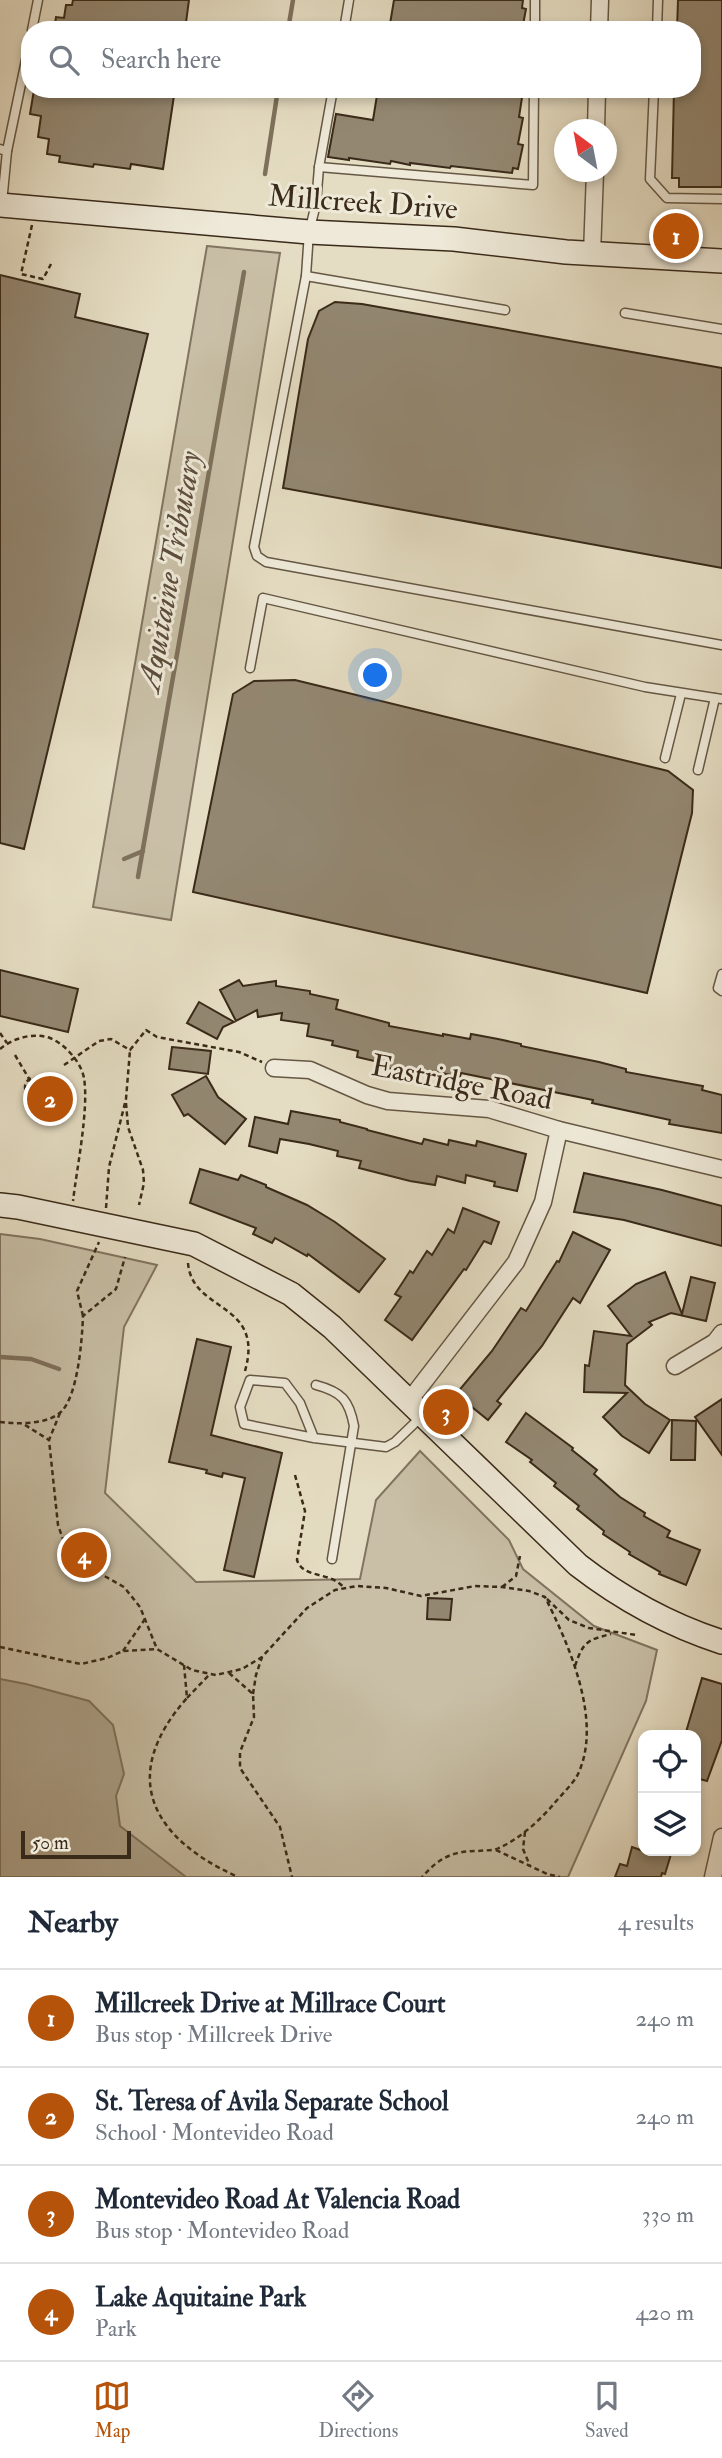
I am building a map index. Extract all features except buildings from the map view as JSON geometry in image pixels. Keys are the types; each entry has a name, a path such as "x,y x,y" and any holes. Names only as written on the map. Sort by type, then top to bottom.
{"street":[{"path":"599,21 600,0"},
{"path":"596,119 597,98"},
{"path":"592,254 595,182"},
{"name":"Millcreek Drive","path":"1,205 309,232 454,239 592,254 722,261"},
{"name":"Eastridge Road","path":"274,1068 310,1070 367,1095 388,1101 489,1110 559,1130 722,1169"},
{"path":"416,1408 516,1262 543,1202 559,1130"},
{"path":"0,1205 194,1244 291,1294 332,1327 578,1565 612,1591 659,1617 722,1642"},
{"path":"676,1366 715,1342 722,1333"},
{"path":"717,1875 714,1864 722,1837"}],"lane":[{"path":"34,21 38,0"},
{"path":"346,21 349,0"},
{"path":"535,21 536,0"},
{"path":"657,21 658,0"},
{"path":"1,205 4,150 21,79"},
{"path":"331,98 319,167 316,204 309,232 306,276 254,547 257,556 267,562 722,645"},
{"path":"319,167 533,186 534,98"},
{"path":"654,98 650,179 667,198 722,199"},
{"path":"306,276 505,310"},
{"path":"625,313 722,329"},
{"path":"250,668 263,598 681,694 718,698 698,770"},
{"path":"665,758 681,694"},
{"path":"722,974 718,988 722,991"},
{"path":"314,1438 300,1403 285,1383 250,1380 240,1407 244,1424 314,1438 386,1447 395,1442 416,1408"},
{"path":"316,1385 333,1389 343,1396 351,1411 354,1426 332,1559"}],"path":[{"path":"36,208 21,274 43,279 51,264"},
{"path":"36,1036 38,1028"},
{"path":"139,1205 144,1170 128,1127 126,1099 130,1050 146,1030 157,1037 239,1052 274,1068"},
{"path":"0,1033 7,1044"},
{"path":"0,1049 7,1044 36,1036 56,1040 74,1057 84,1076 83,1114 71,1218"},
{"path":"64,1065 99,1041 111,1039 130,1050"},
{"path":"15,1055 38,1094"},
{"path":"35,1078 42,1083 42,1091 38,1094 32,1096 26,1092 25,1083 29,1079 35,1078"},
{"path":"26,1092 42,1083"},
{"path":"126,1099 109,1167 105,1225 92,1260 83,1272 77,1292 83,1317 81,1352 69,1401 60,1413 49,1440 58,1525 65,1545 83,1564 124,1587 140,1607 157,1649"},
{"path":"186,1242 189,1272 198,1286 239,1321 248,1333 249,1346 244,1374 250,1380"},
{"path":"83,1317 116,1289 125,1257"},
{"path":"25,1425 60,1413"},
{"path":"0,1422 25,1425 49,1440"},
{"path":"295,1475 305,1511 297,1560 299,1567 340,1582 344,1588"},
{"path":"502,1587 516,1576 520,1556"},
{"path":"0,1647 81,1664 123,1651 157,1649 192,1670 211,1674 229,1673 262,1657 307,1608 335,1590 357,1586 386,1588 421,1596 475,1586 529,1591 545,1597 569,1620 589,1628 636,1635"},
{"path":"496,1850 545,1814 576,1778 584,1756 586,1719 575,1666 545,1597"},
{"path":"123,1651 145,1619"},
{"path":"575,1666 581,1649 590,1639 614,1633"},
{"path":"262,1657 253,1694 254,1717 240,1752 240,1768 280,1827 292,1877"},
{"path":"184,1665 187,1698"},
{"path":"229,1673 253,1694"},
{"path":"211,1674 172,1715 154,1749 148,1779 152,1802 165,1824 188,1848 238,1877"},
{"path":"525,1831 523,1849 530,1866"},
{"path":"422,1877 437,1861 462,1851 496,1850 560,1877"}],"shaded area":[{"path":"207,246 280,253 171,920 93,907"},
{"path":"0,1234 40,1239 157,1265 124,1327 105,1493 196,1582 360,1579 376,1500 420,1451 509,1540 523,1569 594,1626 657,1650 646,1701 568,1877 0,1877"},
{"path":"0,1679 89,1701 113,1725 124,1774 116,1796 120,1826 186,1877 0,1877"}],"waterway":[{"name":"Aquitaine Tributary","path":"290,21 293,0"},
{"name":"Aquitaine Tributary","path":"265,174 277,98"},
{"name":"Aquitaine Tributary","path":"138,877 244,272"},
{"path":"124,859 143,851"},
{"path":"0,1357 31,1359 59,1369"}],"place":[{"name":"Millcreek Drive at Millrace Court","path":"676,236"},
{"name":"St. Teresa of Avila Separate School","path":"50,1099"},
{"name":"Montevideo Road At Valencia Road","path":"446,1412"},
{"name":"Lake Aquitaine Park","path":"84,1555"}]}
